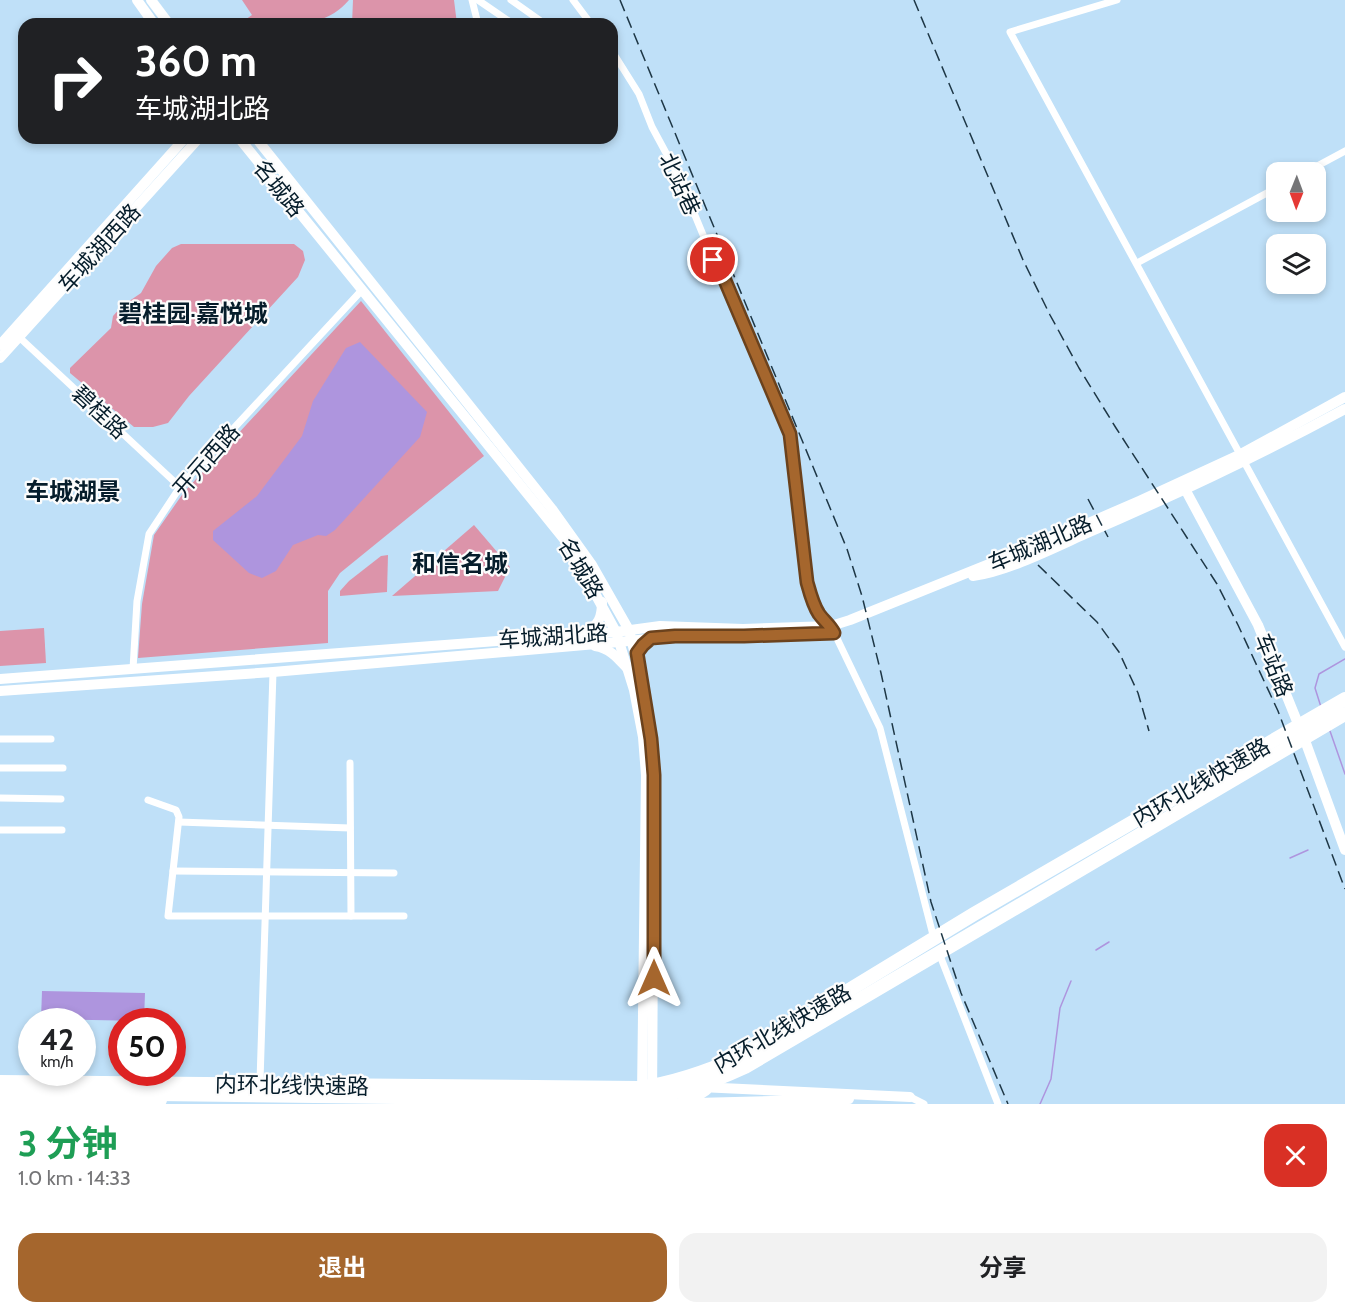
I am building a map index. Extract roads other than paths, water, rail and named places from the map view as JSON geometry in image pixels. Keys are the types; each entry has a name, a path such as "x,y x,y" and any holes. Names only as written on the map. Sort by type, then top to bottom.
{"highway":[{"name":"内环北线快速路","path":"0,1092 638,1088 669,1083 705,1072 739,1057 974,914 1345,699"},
{"name":"内环北线快速路","path":"0,1082 634,1100 709,1084 745,1067 1345,714"},
{"path":"0,1074 142,1075 227,1090"},
{"path":"682,1104 729,1075"},
{"path":"0,1102 141,1104 227,1090"}],"main road":[{"path":"137,0 150,18"},
{"path":"151,0 164,18"},
{"name":"车城湖西路","path":"0,345 180,144"},
{"name":"车城湖西路","path":"0,358 194,144"},
{"name":"名城路","path":"244,144 568,543 602,602 633,667"},
{"name":"名城路","path":"261,144 552,509 592,565 630,636 646,775 647,1085 652,1104"},
{"name":"车城湖北路","path":"630,636 660,626 832,629 1243,458 1345,397"},
{"name":"车城湖北路","path":"0,691 273,672 630,636 651,638 744,636 832,629 968,576 987,574 1059,546 1185,489 1345,409"},
{"name":"车站路","path":"1185,489 1258,625 1345,850"},
{"path":"602,602 602,613 596,627 585,640 633,667 637,653 651,638"},
{"path":"620,615 628,621 639,623 738,625 743,629"},
{"name":"车城湖北路","path":"0,680 133,669 585,640"},
{"path":"123,1104 127,1079 129,1104"},
{"path":"594,1085 647,1085 845,1101 910,1096"},
{"name":"名城路","path":"640,1104 647,1085"},
{"path":"657,1104 789,1102 818,1098 910,1096"},
{"path":"593,1104 640,1104"}],"street":[{"path":"472,0 476,18"},
{"path":"477,0 504,18"},
{"path":"511,0 536,18"},
{"path":"573,0 586,18"},
{"path":"1117,0 1010,32 1345,647"},
{"name":"北站巷","path":"618,61 639,94 652,127 680,179 790,434 807,582 819,615 832,629 880,728 932,933 995,1104"},
{"path":"1326,162 1345,152"},
{"path":"1137,264 1266,193"},
{"name":"开元西路","path":"133,669 137,601 149,534 180,487 362,290"},
{"name":"碧桂路","path":"20,337 180,487"},
{"path":"260,1081 273,672"},
{"path":"0,739 51,739"},
{"path":"350,763 351,916"},
{"path":"0,768 63,768"},
{"path":"0,798 61,799"},
{"path":"148,800 177,810 179,817 168,916 404,916"},
{"path":"179,822 350,828"},
{"path":"0,830 62,830"},
{"path":"173,871 394,873"},
{"path":"910,1096 924,1104"}],"waterway":[{"path":"1321,707 1315,688 1319,674 1345,659"},
{"path":"1330,731 1345,774"},
{"path":"1290,858 1308,850"},
{"path":"1096,950 1109,942"},
{"path":"1040,1104 1051,1079 1060,1008 1071,981"}],"railway":[{"path":"620,0 847,549 862,596 881,673 931,902 961,993 1008,1104"},
{"path":"914,0 1023,260 1050,315 1116,428 1217,584 1238,625 1278,711 1345,889"},
{"path":"1088,499 1108,537"},
{"path":"1038,565 1097,622 1119,652 1138,693 1149,731"}],"district":[{"name":"碧桂园·嘉悦城","path":"193,314"},
{"name":"车城湖景","path":"73,492"},
{"name":"和信名城","path":"460,564"}]}
